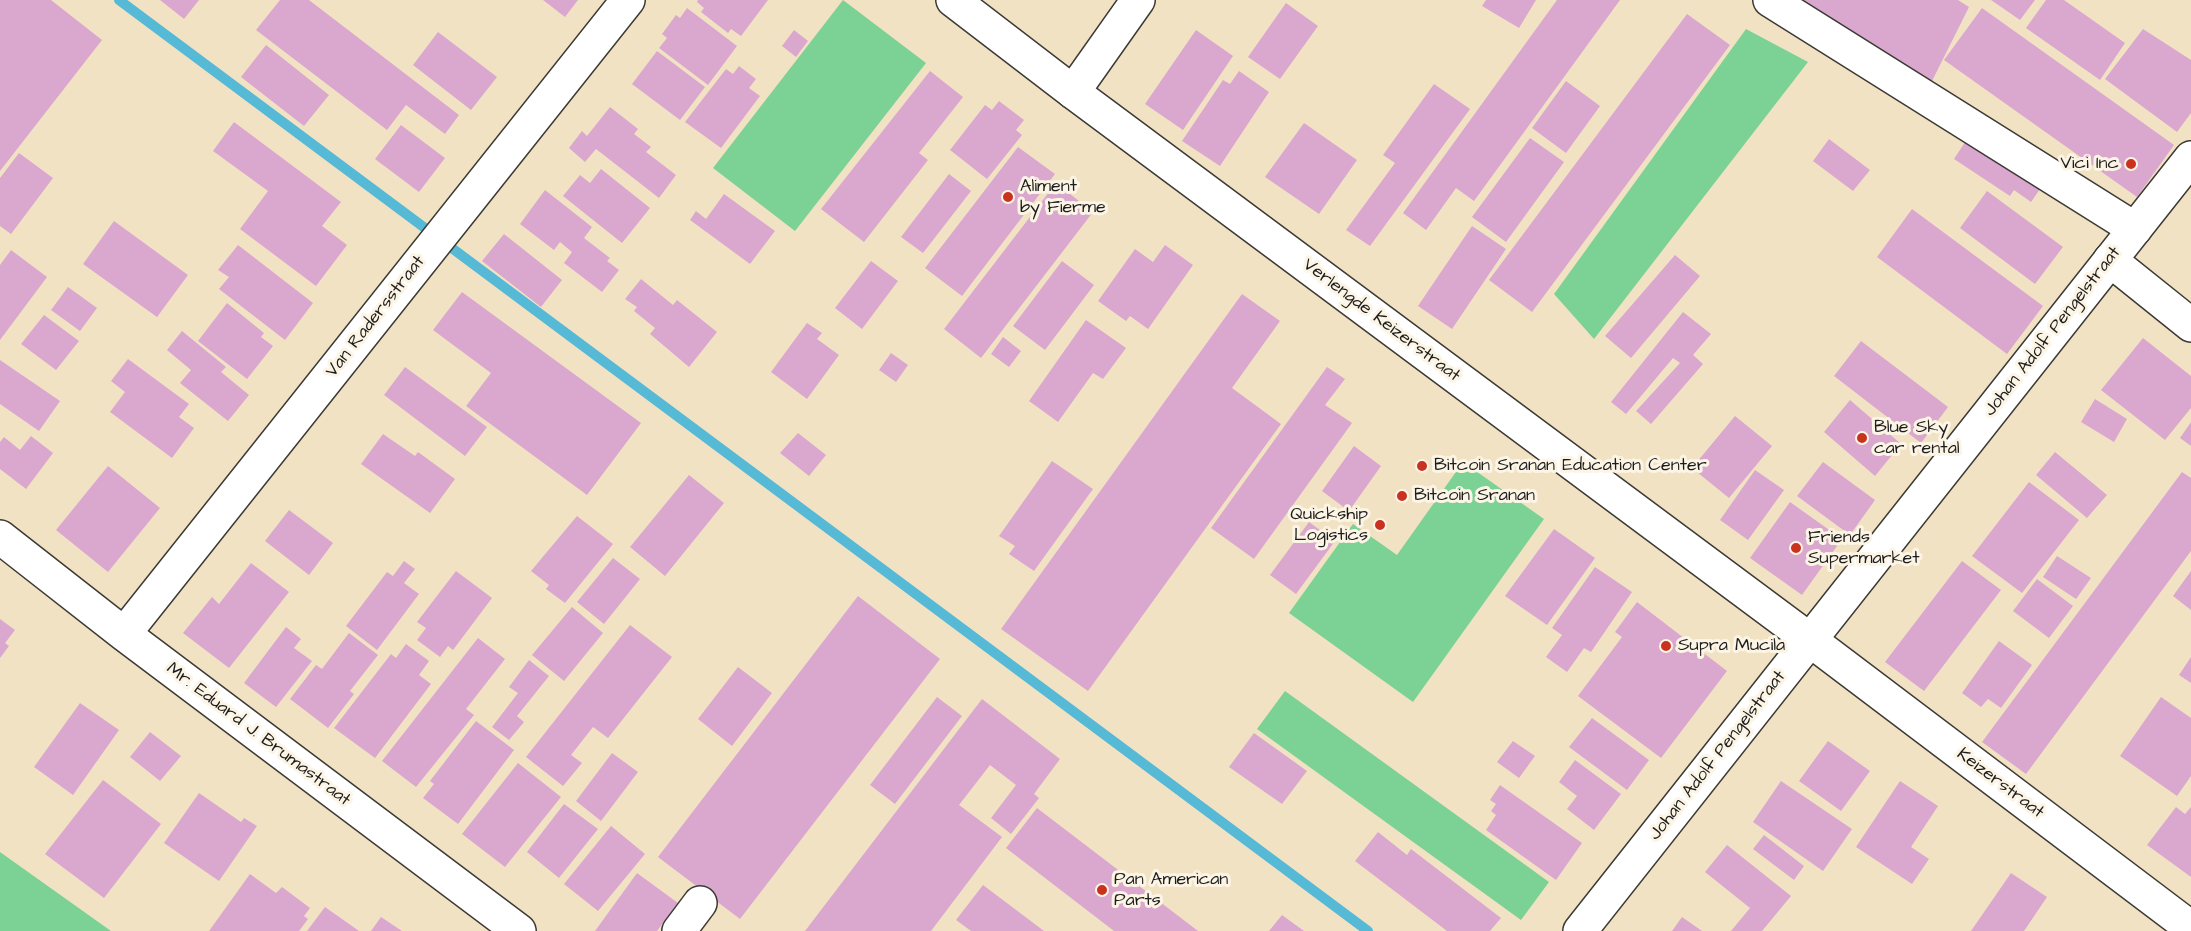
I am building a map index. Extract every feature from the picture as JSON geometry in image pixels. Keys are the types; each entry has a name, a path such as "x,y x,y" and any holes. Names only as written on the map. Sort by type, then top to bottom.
{"main road":[{"name":"Van Radersstraat","path":"124,634 628,0"},
{"name":"Verlengde Keizerstraat","path":"953,0 1073,92 1810,640"},
{"path":"1073,92 1138,0"},
{"path":"1770,0 2135,229"},
{"name":"Johan Adolf Pengelstraat","path":"1580,931 2191,158"},
{"path":"2110,260 2191,325"},
{"name":"Mr. Eduard J. Brumastraat","path":"0,537 124,634 519,931"},
{"name":"Keizerstraat","path":"1810,640 2191,928"},
{"path":"679,931 700,903"}],"green space":[{"path":"843,0 926,63 795,231 713,168"},
{"path":"1746,29 1808,62 1594,339 1554,294"},
{"path":"1463,462 1544,519 1413,702 1289,613 1353,524 1397,555"},
{"path":"1285,691 1549,882 1521,920 1257,729"},
{"path":"0,852 111,931 0,931"}],"building":[{"path":"0,0 51,0 102,40 0,171"},
{"path":"160,0 199,0 184,19"},
{"path":"280,0 309,0 459,115 445,134 406,105 387,130 256,30"},
{"path":"543,0 578,0 565,17"},
{"path":"698,0 768,0 741,36 731,29 728,33 701,12 704,8 697,2"},
{"path":"1486,0 1536,0 1519,28 1482,6"},
{"path":"1557,0 1620,0 1474,201 1456,188 1426,230 1403,213"},
{"path":"1796,0 1958,0 1969,7 1930,85"},
{"path":"1991,0 2035,0 2020,20"},
{"path":"2046,0 2064,0 2125,43 2100,80 2026,28"},
{"path":"1286,3 1318,26 1280,79 1248,57"},
{"path":"687,8 737,46 708,85 659,48 667,38 662,34 676,15 680,18"},
{"path":"1982,8 2174,145 2137,197 1944,60"},
{"path":"1687,14 1730,45 1532,312 1489,280"},
{"path":"2143,29 2191,60 2191,113 2177,132 2105,79"},
{"path":"794,30 808,41 796,57 782,46"},
{"path":"1196,30 1233,56 1183,130 1145,104"},
{"path":"438,32 497,77 471,110 413,65"},
{"path":"266,45 329,95 304,126 241,77"},
{"path":"657,51 705,87 680,120 632,84"},
{"path":"739,66 756,79 749,88 760,96 721,148 685,122 726,69 733,74"},
{"path":"930,71 963,97 919,153 928,160 864,242 821,209"},
{"path":"1239,71 1269,92 1220,166 1182,141 1223,80 1230,84"},
{"path":"1566,81 1600,106 1566,153 1532,128"},
{"path":"1434,84 1470,109 1370,246 1346,230 1395,163 1383,155"},
{"path":"999,101 1024,120 1016,130 1022,135 987,179 950,150 985,105 992,110"},
{"path":"610,107 638,129 634,134 651,147 646,152 676,175 659,198 596,149 585,162 569,148 582,131 587,136"},
{"path":"234,122 341,202 322,226 347,245 316,286 240,229 268,191 213,151"},
{"path":"1304,123 1357,160 1319,214 1265,177"},
{"path":"401,125 445,158 419,192 375,159"},
{"path":"1530,138 1564,162 1506,242 1472,217"},
{"path":"1829,139 1870,170 1853,191 1813,161"},
{"path":"1967,139 2040,189 2031,202 2014,190 2010,196 1954,159"},
{"path":"1018,147 1055,174 962,296 925,268"},
{"path":"19,153 53,178 11,234 0,226 0,178"},
{"path":"601,169 650,208 622,243 563,196 580,175 590,183"},
{"path":"949,174 971,191 923,253 901,237"},
{"path":"1056,183 1093,212 981,358 944,329"},
{"path":"545,190 592,227 584,238 610,258 607,261 619,270 602,292 564,263 572,252 560,242 554,250 520,224"},
{"path":"1987,191 2063,247 2035,284 1960,228"},
{"path":"724,194 775,231 750,264 690,220 696,211 706,219"},
{"path":"1912,209 2043,306 2007,354 1877,257"},
{"path":"114,221 188,275 157,317 83,264"},
{"path":"1472,226 1506,249 1452,329 1418,306"},
{"path":"504,234 562,280 541,307 482,261"},
{"path":"238,245 313,303 285,340 219,289 229,277 218,270"},
{"path":"1165,245 1193,265 1148,329 1130,316 1126,321 1098,301 1135,249 1153,262"},
{"path":"11,250 47,277 0,340 0,265"},
{"path":"1675,255 1700,276 1631,358 1605,336"},
{"path":"871,261 898,281 862,329 835,308"},
{"path":"1062,261 1094,285 1045,350 1013,326"},
{"path":"641,279 673,305 677,300 717,332 689,367 650,334 655,328 634,311 637,307 625,299"},
{"path":"68,287 97,308 80,331 51,310"},
{"path":"462,292 641,423 587,495 466,406 491,373 433,330"},
{"path":"1242,294 1280,321 1232,388 1281,424 1088,691 1001,629"},
{"path":"227,303 264,333 261,337 273,346 247,379 198,341"},
{"path":"1683,312 1711,334 1693,355 1703,364 1651,424 1636,411 1680,363 1673,358 1626,414 1611,402"},
{"path":"44,315 79,341 56,370 21,344"},
{"path":"1086,320 1126,348 1103,379 1093,373 1058,422 1029,401"},
{"path":"807,323 822,333 817,339 839,355 807,399 771,372"},
{"path":"182,331 226,367 221,372 249,395 228,421 180,383 191,370 167,350"},
{"path":"1003,337 1021,351 1009,367 991,354"},
{"path":"2143,338 2191,376 2191,408 2165,440 2101,390"},
{"path":"1861,341 1948,407 1921,443 1834,376"},
{"path":"891,353 908,365 896,382 879,370"},
{"path":"128,359 189,404 179,417 194,428 172,458 110,412 125,392 111,381"},
{"path":"0,360 60,401 39,431 0,404"},
{"path":"405,367 487,427 465,456 384,395"},
{"path":"1327,367 1345,379 1325,405 1352,423 1254,559 1211,528"},
{"path":"2095,399 2127,419 2114,442 2081,422"},
{"name":"Blue Sky car rental","path":"1850,400 1901,444 1875,476 1824,432"},
{"path":"1735,416 1772,446 1729,498 1692,468"},
{"path":"2191,422 2191,446 2180,438"},
{"path":"798,433 826,455 809,476 780,453"},
{"path":"383,434 415,456 418,452 455,479 430,513 361,464"},
{"path":"31,436 53,453 26,489 0,469 0,442 4,437 20,450"},
{"path":"1354,446 1381,466 1349,511 1322,491"},
{"path":"2055,452 2107,495 2087,518 2036,475"},
{"path":"1052,461 1093,489 1034,571 1009,554 1015,546 999,536"},
{"path":"1823,462 1875,500 1850,535 1797,496"},
{"path":"108,466 160,508 108,572 56,530"},
{"path":"1755,470 1784,490 1748,540 1720,520"},
{"path":"2182,472 2191,478 2191,551 2026,774 1982,742"},
{"path":"689,475 724,503 665,576 630,547"},
{"path":"2029,482 2079,520 2022,593 1972,556"},
{"name":"Friends Supermarket","path":"1790,502 1842,539 1802,595 1750,558"},
{"path":"289,510 333,543 309,575 265,541"},
{"path":"577,516 613,544 565,603 546,589 549,585 531,571"},
{"path":"1309,522 1335,541 1296,594 1270,575"},
{"path":"1554,529 1595,558 1547,625 1505,596"},
{"path":"2057,556 2091,578 2076,599 2043,577"},
{"path":"613,558 640,579 604,624 577,602"},
{"path":"404,561 415,569 404,583 419,594 377,650 346,626 387,572 393,576"},
{"path":"1962,561 2001,590 1924,691 1885,662"},
{"path":"251,563 289,592 229,668 183,633 212,597 219,604"},
{"path":"1595,567 1632,592 1591,652 1584,648 1567,672 1546,657 1562,635 1552,628"},
{"path":"456,571 492,598 453,650 448,646 440,657 417,640 426,628 417,622"},
{"path":"2191,571 2191,610 2173,596"},
{"path":"2037,579 2073,606 2049,638 2013,611"},
{"path":"858,596 940,659 740,919 658,857"},
{"path":"1637,602 1727,671 1661,758 1578,696 1622,637 1615,632"},
{"path":"572,607 603,633 564,681 532,655"},
{"path":"0,619 15,630 5,643 9,646 0,658"},
{"path":"630,625 672,657 608,738 593,727 571,755 582,763 563,786 526,757"},
{"path":"286,627 301,639 294,648 312,661 276,707 244,683"},
{"path":"349,633 378,655 350,691 354,694 328,728 290,699 316,665 322,669"},
{"path":"478,638 505,659 466,709 474,715 416,787 382,761"},
{"path":"1999,641 2032,665 2001,708 1988,699 1981,707 1962,693"},
{"path":"406,644 429,661 419,675 431,684 375,758 334,728 391,654 396,658"},
{"path":"2191,657 2191,683 2179,675"},
{"path":"529,660 549,676 517,716 524,722 509,740 492,727 518,693 509,687"},
{"path":"738,667 772,693 732,746 698,719"},
{"path":"937,697 962,716 895,804 870,785"},
{"path":"2161,697 2191,718 2191,776 2177,796 2120,756"},
{"path":"982,699 1060,759 1034,794 1039,798 1011,834 991,818 1016,785 990,765 959,805 1002,837 931,931 805,931"},
{"path":"80,703 119,730 73,795 34,767"},
{"path":"1592,718 1649,760 1627,790 1569,747"},
{"path":"476,721 514,750 458,824 423,798 434,784 430,781"},
{"path":"150,732 181,756 160,781 130,757"},
{"path":"1254,733 1307,771 1282,804 1229,767"},
{"path":"1513,741 1535,756 1519,778 1497,762"},
{"path":"1828,741 1870,771 1841,811 1799,781"},
{"path":"612,753 638,772 601,821 576,801"},
{"path":"1575,760 1621,794 1594,830 1567,809 1577,796 1559,782"},
{"path":"518,763 561,797 505,867 462,834"},
{"path":"103,780 161,824 104,898 45,854"},
{"path":"1781,781 1852,829 1823,871 1753,822"},
{"path":"1900,781 1938,806 1911,847 1929,859 1912,884 1856,847"},
{"path":"1500,785 1582,843 1556,880 1486,830 1496,815 1491,811 1496,804 1490,800"},
{"path":"199,793 241,822 244,818 257,826 219,881 164,843"},
{"path":"564,804 598,829 559,878 527,852"},
{"path":"2176,807 2185,814 2191,807 2191,877 2147,845"},
{"name":"Pan American Parts","path":"1037,808 1198,931 1114,931 1006,848"},
{"path":"611,826 645,854 598,911 564,884"},
{"path":"1378,832 1407,855 1411,849 1501,918 1490,931 1447,931 1355,861"},
{"path":"1764,835 1804,866 1794,880 1753,849"},
{"path":"1727,845 1791,896 1762,931 1731,931 1750,908 1705,872"},
{"path":"637,873 678,903 657,931 595,931"},
{"path":"2011,873 2047,897 2024,931 1971,931"},
{"path":"250,874 276,893 282,887 310,908 304,916 308,919 299,931 209,931"},
{"path":"983,885 1044,931 971,931 956,920"},
{"path":"325,907 359,931 307,931"},
{"path":"1282,915 1304,931 1269,931"},
{"path":"381,917 402,931 371,931"},
{"path":"1682,917 1702,931 1672,931"}],"waterway":[{"path":"119,0 1368,931"}],"place":[{"name":"Vici Inc","path":"2131,164"},
{"name":"Aliment by Fierme","path":"1008,197"},
{"name":"Blue Sky car rental","path":"1862,438"},
{"name":"Bitcoin Sranan Education Center","path":"1422,466"},
{"name":"Bitcoin Sranan","path":"1402,496"},
{"name":"Quickship Logistics","path":"1380,525"},
{"name":"Friends Supermarket","path":"1796,548"},
{"name":"Supra Mucila","path":"1666,646"},
{"name":"Pan American Parts","path":"1102,890"}]}
